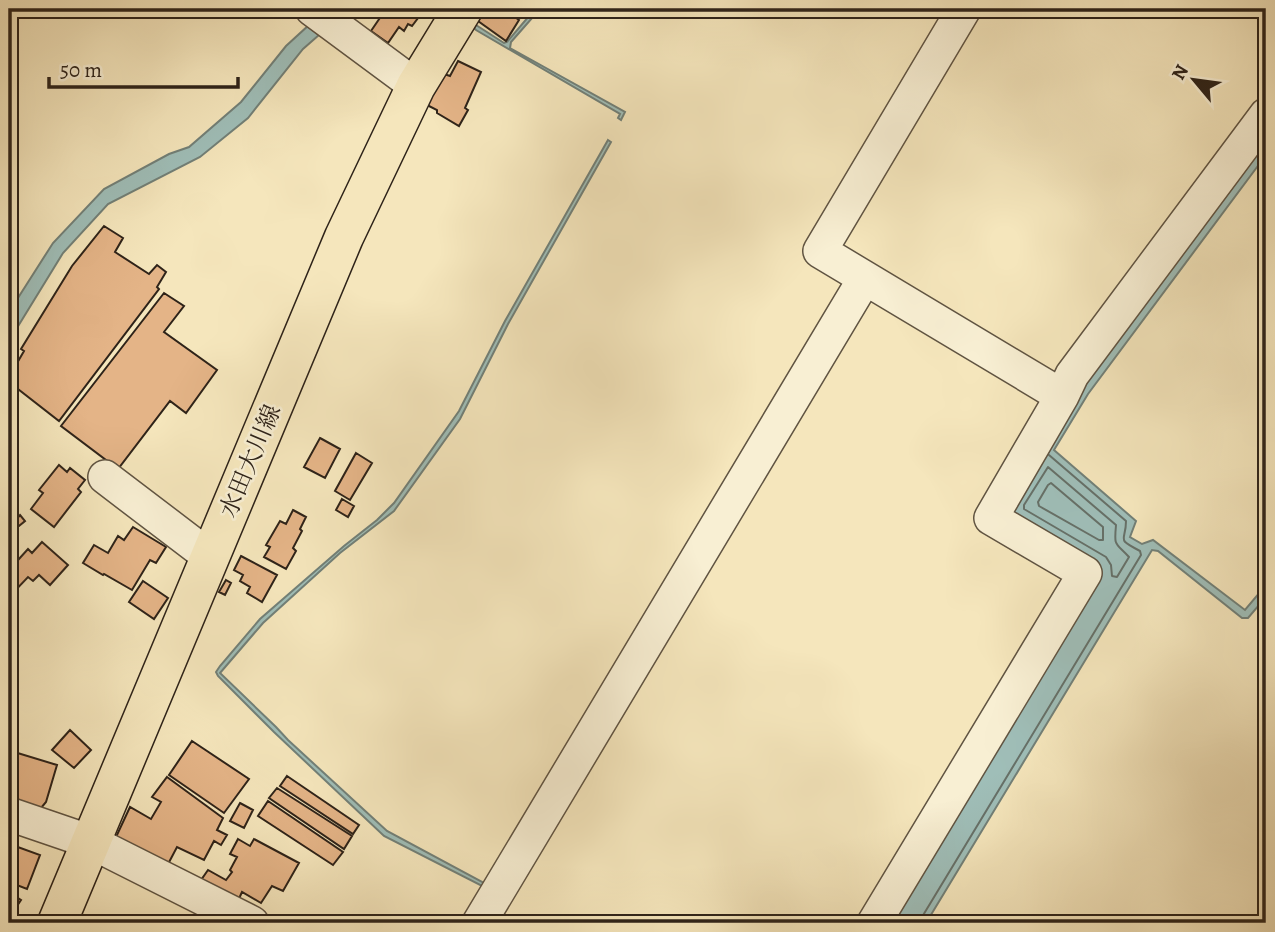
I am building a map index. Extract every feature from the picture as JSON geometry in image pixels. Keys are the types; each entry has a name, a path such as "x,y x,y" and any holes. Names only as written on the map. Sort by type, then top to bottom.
{"main road":[{"name":"水田大川線","path":"57,923 344,237 416,86 463,9"}],"street":[{"path":"312,9 416,86"},
{"path":"964,9 820,251 1062,396"},
{"path":"874,923 1085,573 991,518 1072,375 1266,115"},
{"path":"479,923 865,278"},
{"path":"105,477 210,557"},
{"path":"9,814 91,842 252,923"}],"water":[{"path":"535,9 540,9 511,42 510,48 625,112 621,120 618,118 620,114 474,28 476,25 504,43"},
{"path":"309,25 319,35 303,49 248,118 200,157 108,204 63,253 9,341 9,312 53,243 104,189 169,154 189,147 241,102 286,46"},
{"path":"1266,139 1266,155 1088,394 1054,450 1136,521 1130,537 1142,544 1153,540 1245,610 1266,585 1266,597 1248,618 1242,618 1158,551 1152,550 926,923 888,923 1097,570 1008,518 1082,381"},
{"path":"608,140 611,142 508,324 460,419 394,511 340,553 263,623 220,673 387,831 488,885 486,888 384,836 274,732 216,672 260,619 394,503 459,411 505,321"}],"building":[{"path":"386,9 424,10 412,26 408,24 404,31 399,27 388,43 371,31"},
{"path":"486,9 504,9 519,20 506,41 478,21"},
{"path":"458,61 481,72 465,108 468,110 459,126 427,105 444,74 450,76"},
{"path":"104,226 123,238 115,252 149,274 157,265 166,272 157,287 159,289 59,421 9,382 9,377 24,351 21,349 72,266"},
{"path":"164,293 184,306 164,332 217,370 186,413 170,401 118,469 61,426"},
{"path":"320,438 340,449 325,478 304,467"},
{"path":"356,453 372,463 350,500 335,491"},
{"path":"59,465 67,472 70,468 85,480 78,489 81,492 54,527 31,509 43,493 39,490"},
{"path":"342,499 354,506 348,517 336,510"},
{"path":"293,510 306,517 293,548 296,551 286,569 264,557 270,547 266,545 280,521 286,524"},
{"path":"20,515 25,521 14,530 10,527"},
{"path":"133,527 166,547 156,563 150,560 132,590 83,563 94,545 108,553 118,536 124,540"},
{"path":"42,542 68,565 50,585 39,575 33,581 28,577 9,597 9,570 28,549 32,553"},
{"path":"241,556 277,575 262,602 247,593 250,587 240,581 243,575 234,570"},
{"path":"226,580 231,583 225,595 219,592"},
{"path":"143,581 168,598 154,619 129,602"},
{"path":"70,730 91,750 74,768 52,750"},
{"path":"192,741 249,779 224,813 169,775"},
{"path":"11,751 57,765 46,802 36,814 9,806"},
{"path":"287,776 359,825 353,834 280,786"},
{"path":"167,777 223,818 217,830 227,835 221,845 214,841 204,860 177,847 167,866 116,837 130,807 151,819 161,802 152,797"},
{"path":"277,788 352,836 344,849 269,798"},
{"path":"268,801 343,852 333,865 258,816"},
{"path":"240,803 253,810 244,828 230,821"},
{"path":"238,839 250,846 254,839 299,863 283,891 272,886 261,903 242,892 237,903 199,883 208,870 226,880 237,857 230,854"},
{"path":"15,846 40,855 27,889 9,882 9,862"},
{"path":"9,892 21,900 9,918"}]}
